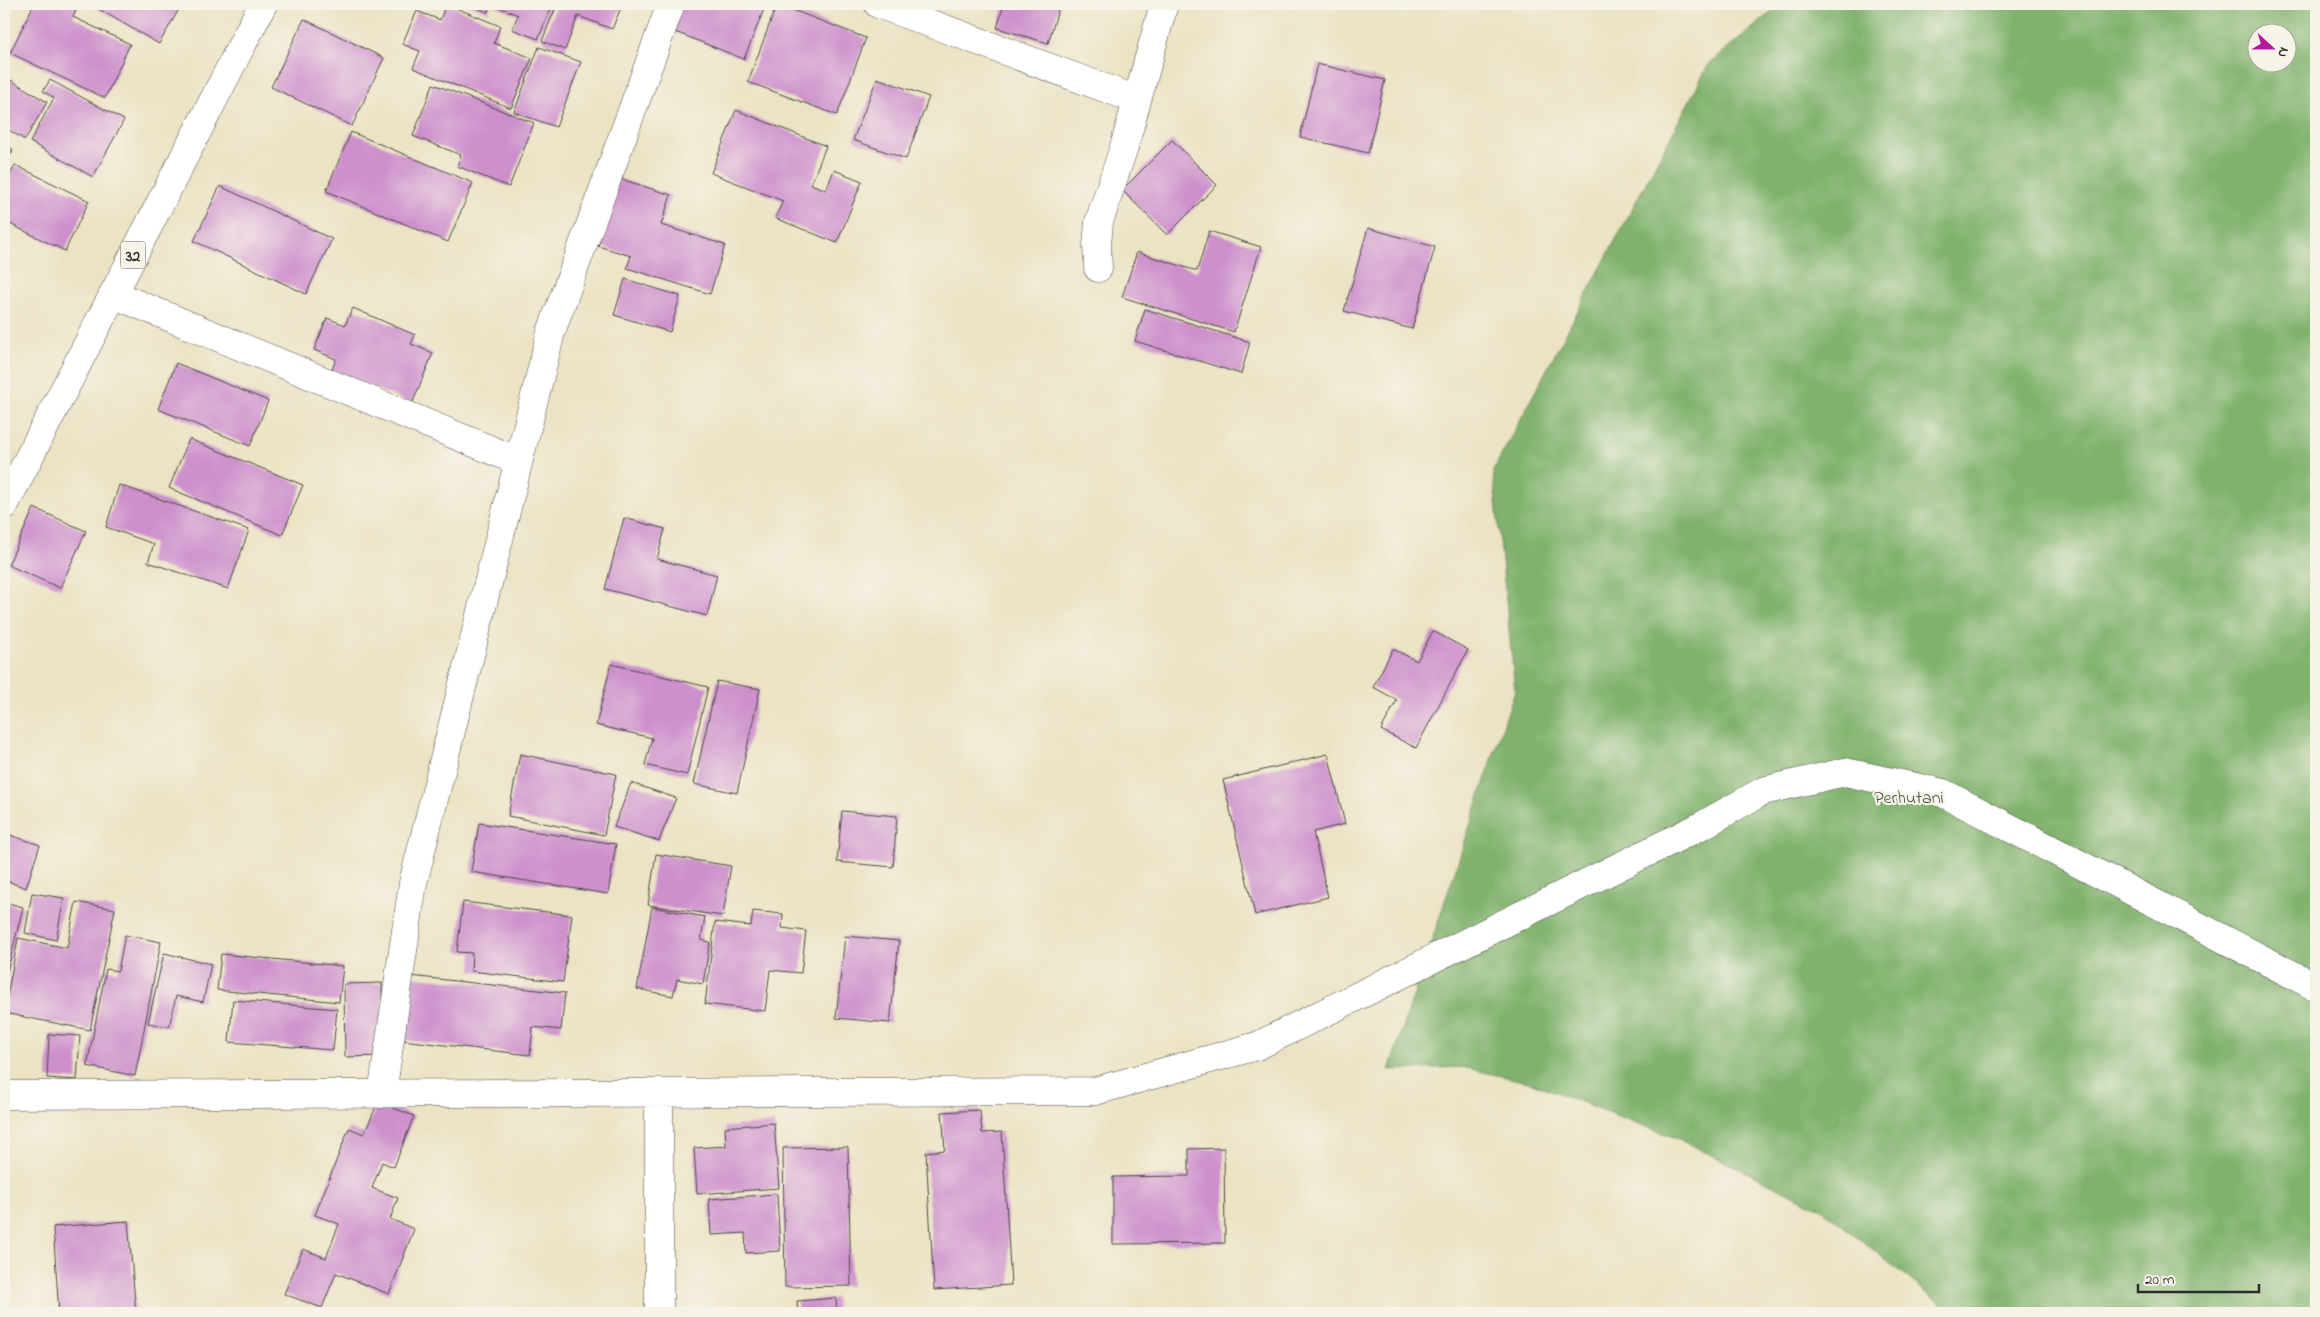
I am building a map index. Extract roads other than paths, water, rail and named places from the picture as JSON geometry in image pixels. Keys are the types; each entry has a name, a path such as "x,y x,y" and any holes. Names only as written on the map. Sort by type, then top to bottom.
{"main road":[{"name":"32","path":"4,506 263,4"},
{"path":"382,1094 413,884 551,332 671,4"},
{"path":"878,4 1137,100"},
{"path":"1098,268 1099,222 1137,100 1164,4"},
{"path":"113,294 518,461"},
{"path":"4,1094 1095,1090 1257,1046 1703,825 1763,791 1845,772 1942,793 2316,987"},
{"path":"659,1092 659,1313"}],"park label":[{"name":"Perhutani","path":"1909,797"}]}
